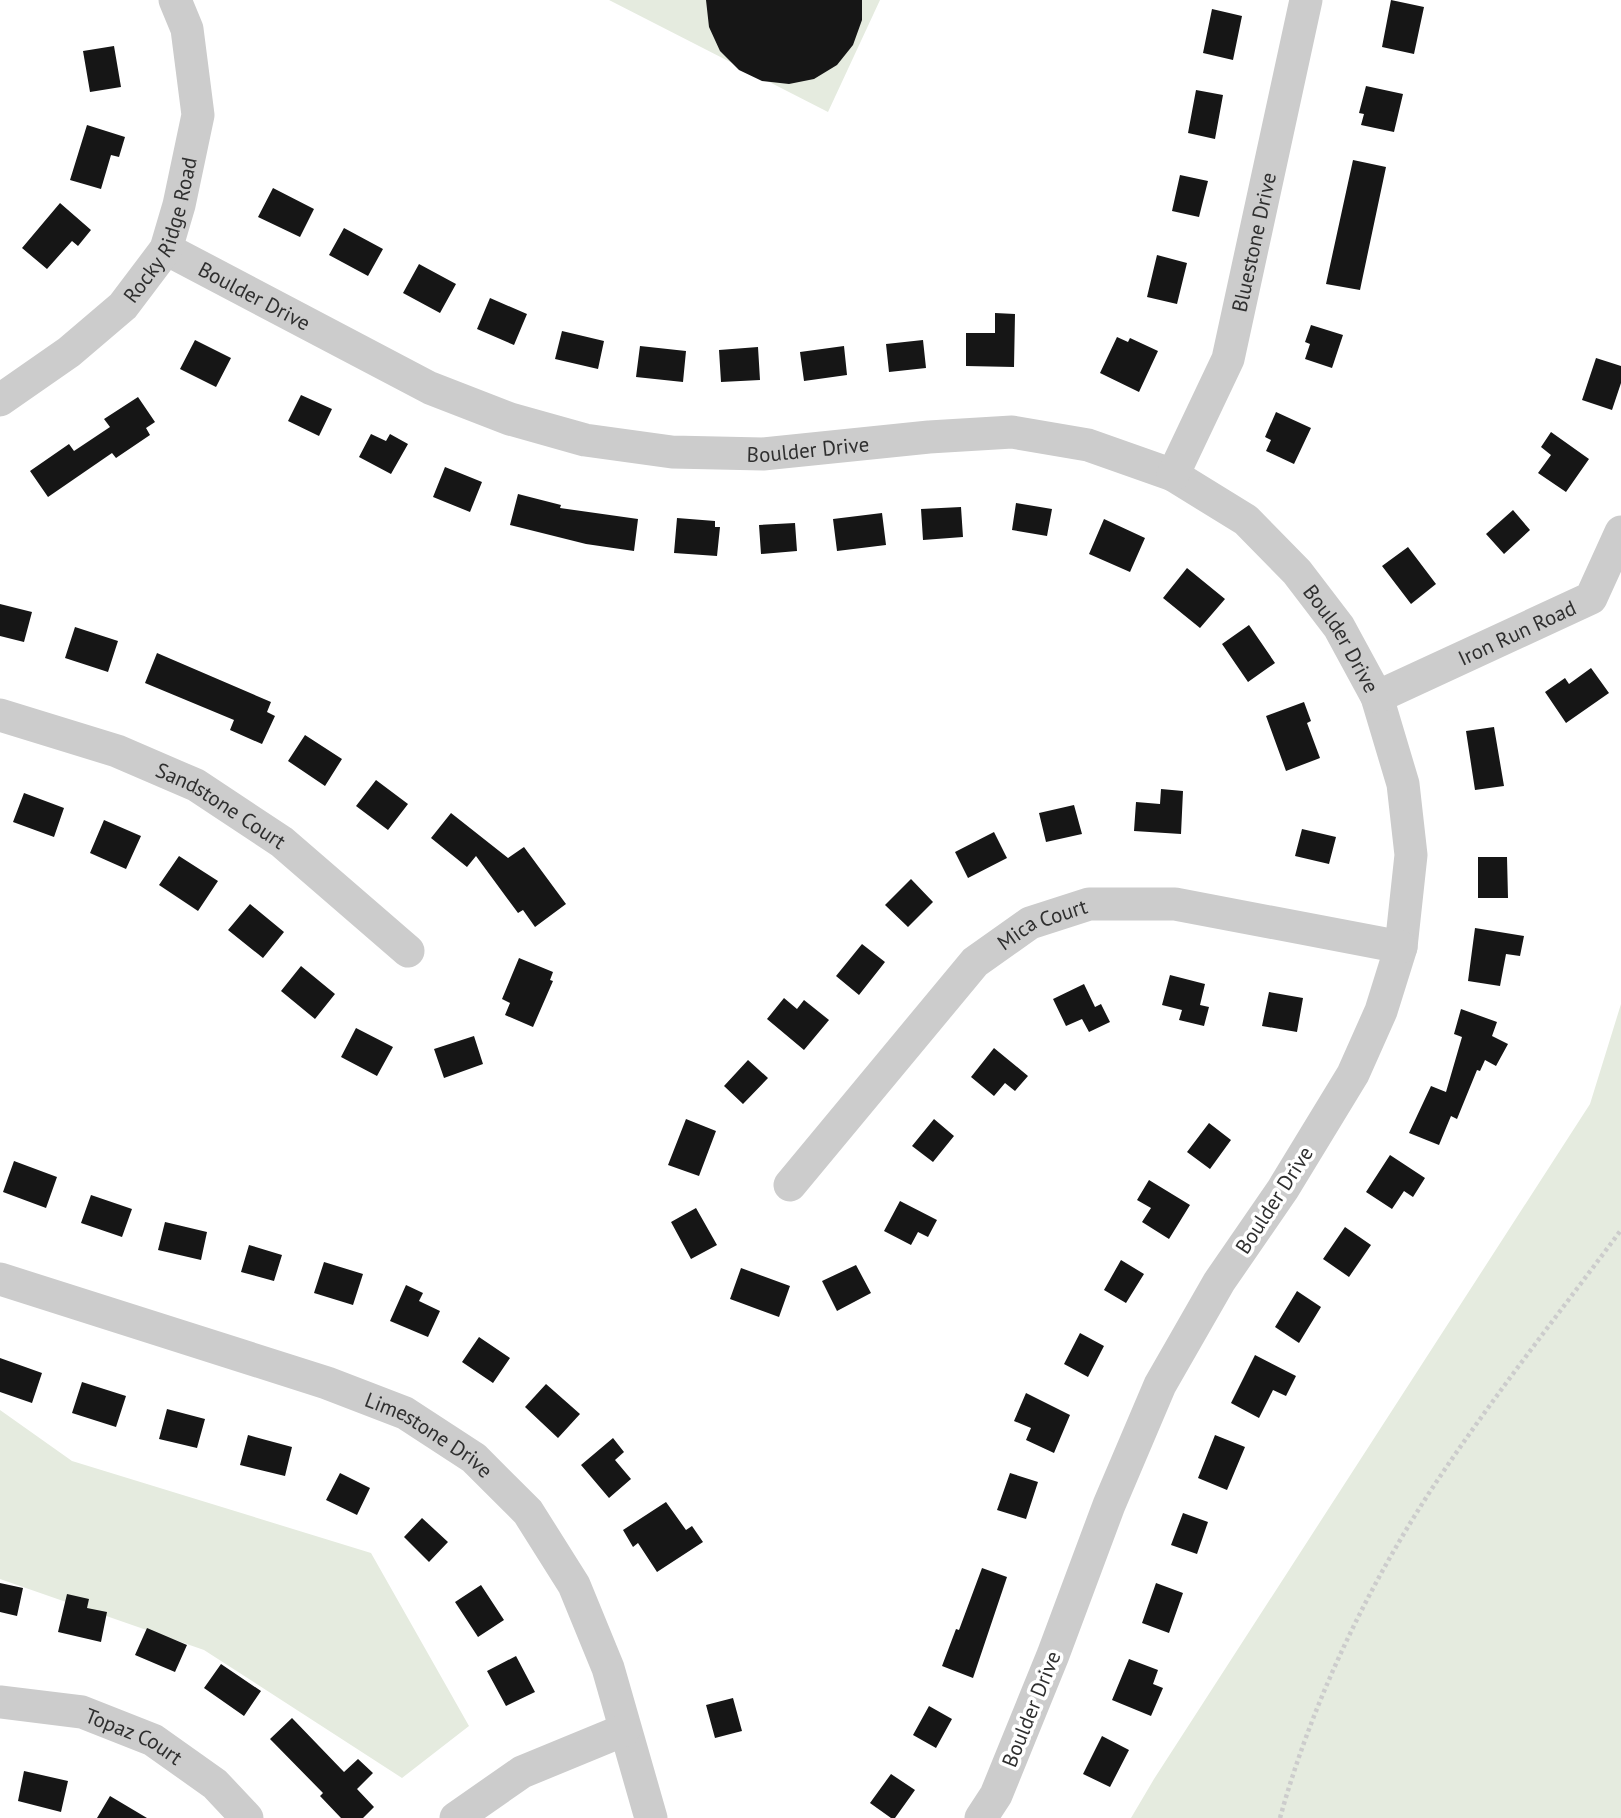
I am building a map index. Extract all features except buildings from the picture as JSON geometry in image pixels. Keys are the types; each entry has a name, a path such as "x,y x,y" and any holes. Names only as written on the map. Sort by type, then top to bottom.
{"street":[{"name":"Rocky Ridge Road","path":"0,400 69,352 123,306 166,249 179,205 198,115 187,29 176,0"},
{"name":"Bluestone Drive","path":"1173,475 1228,359 1306,0"},
{"name":"Boulder Drive","path":"166,249 430,388 510,419 585,440 672,452 763,454 929,437 1012,432 1088,445 1173,475 1246,520 1297,572 1339,627 1377,697 1403,784 1411,855 1401,947 1381,1012 1353,1074 1283,1189 1219,1282 1160,1385 1109,1505 1053,1655 996,1795 981,1818"},
{"name":"Iron Run Road","path":"1377,697 1591,598 1621,532"},
{"name":"Sandstone Court","path":"0,715 117,751 196,785 282,842 408,951"},
{"name":"Mica Court","path":"790,1185 975,962 1030,923 1089,904 1175,904 1401,947"},
{"name":"Limestone Drive","path":"0,1279 327,1383 405,1413 474,1458 528,1512 574,1585 608,1668 652,1818"},
{"name":"Topaz Court","path":"0,1702 82,1712 153,1740 215,1784 247,1818"},
{"path":"456,1818 522,1772 624,1730"}],"path":[{"path":"1280,1818 1315,1713 1387,1565 1433,1488 1493,1401 1621,1230"}],"shaded area":[{"path":"609,0 880,0 828,112"},
{"path":"1621,1004 1621,1818 1131,1818 1590,1104"},
{"path":"0,1410 72,1461 371,1553 469,1726 402,1778 204,1650 0,1579"}]}
